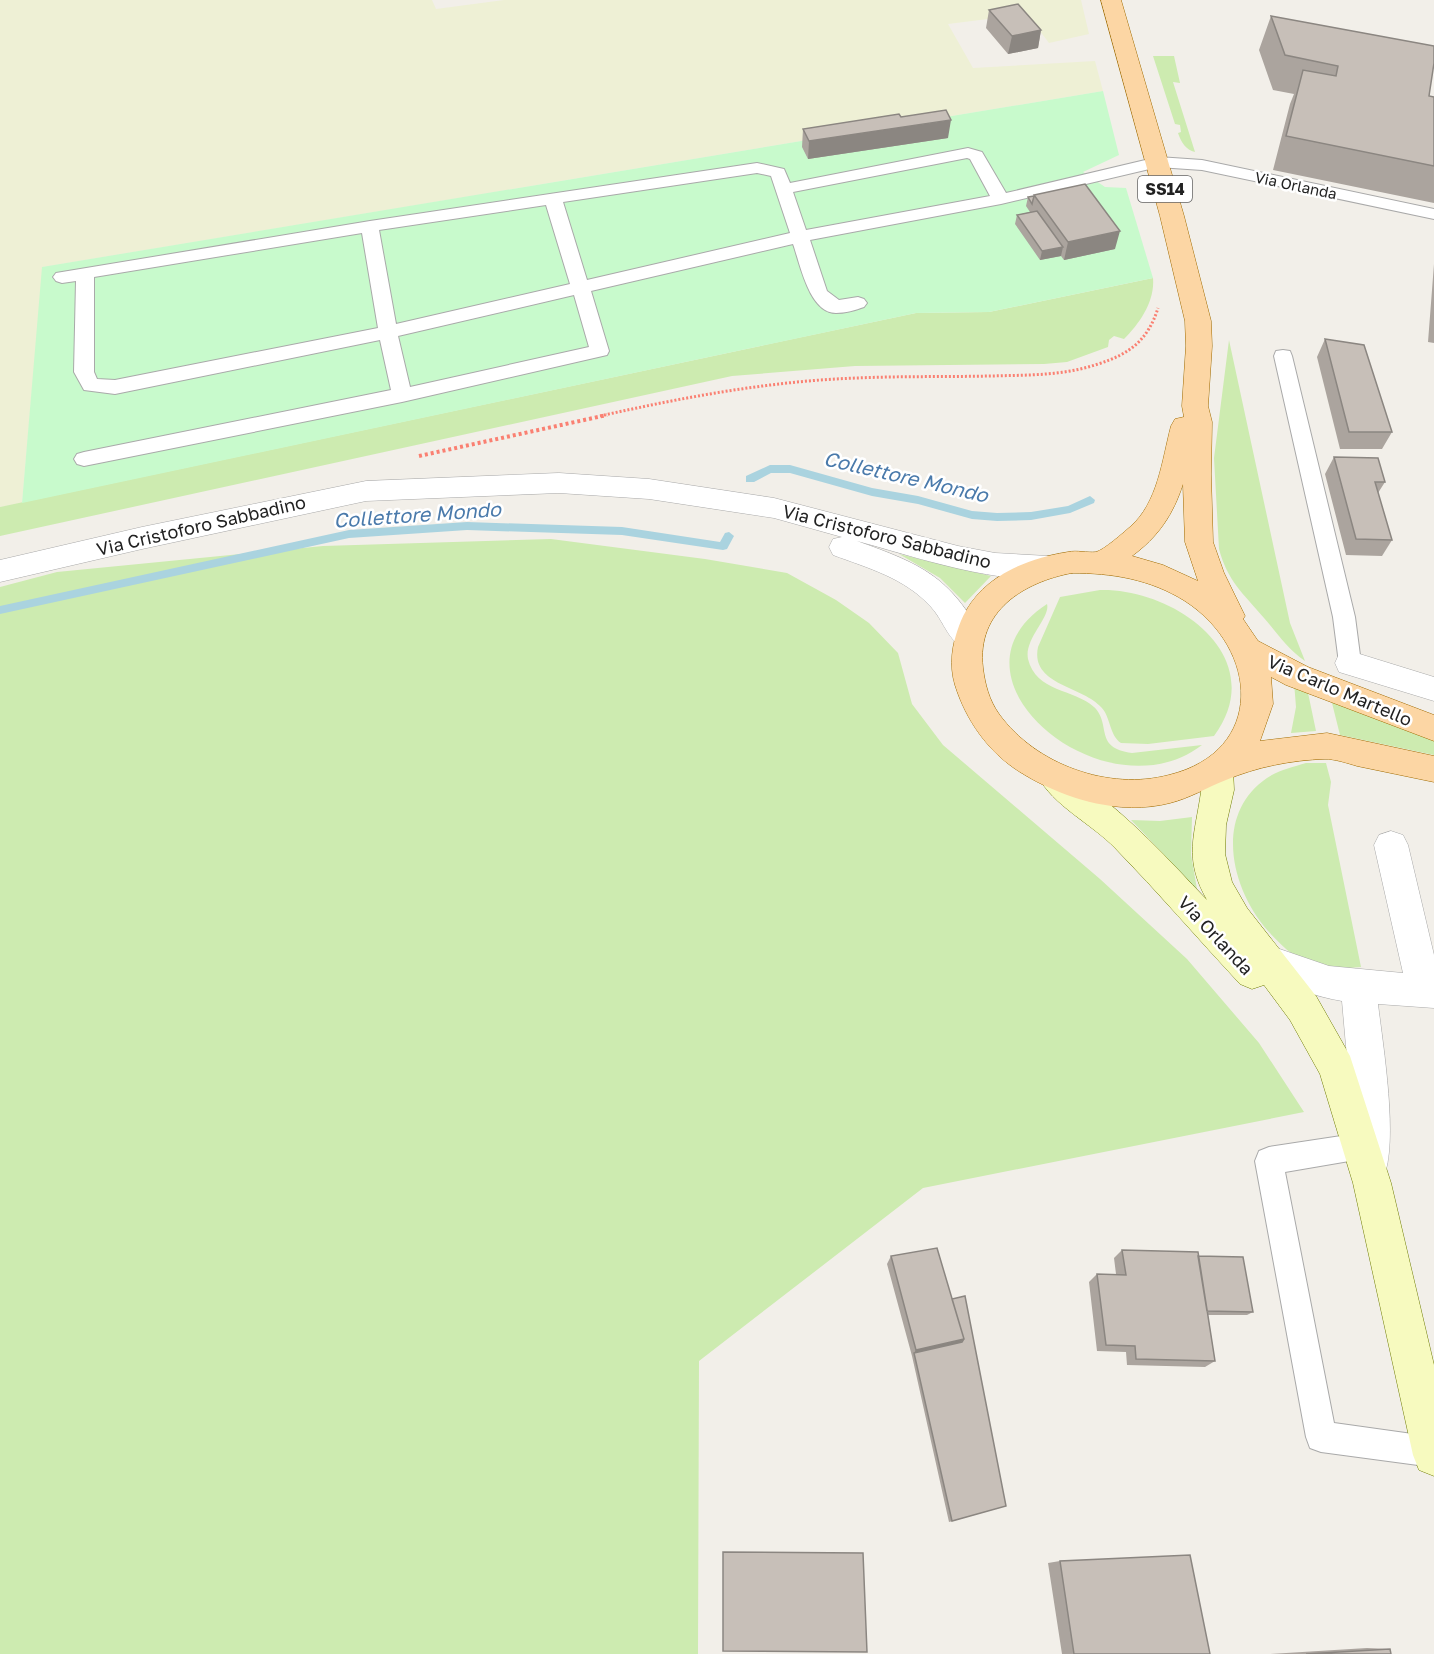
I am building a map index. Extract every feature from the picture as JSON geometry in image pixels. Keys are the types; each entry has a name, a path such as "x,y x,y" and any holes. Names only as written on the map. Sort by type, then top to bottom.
{"main road":[{"name":"SS14","path":"1111,0 1158,162 1197,321 1198,381"},
{"path":"1104,562 1146,529 1158,511 1174,468 1189,404 1198,381"},
{"path":"1198,381 1195,406 1199,422 1197,474 1199,542 1209,573 1256,672 1259,694 1257,716 1248,736 1235,754 1217,770"},
{"path":"1241,640 1212,606 1175,581 1150,571 1104,562 1072,562 1025,575 997,594 976,618 968,638 966,659 968,681 976,703 988,724 1021,756 1054,776 1091,788 1140,793 1169,790 1194,782 1217,770 1256,755 1327,746 1434,769"},
{"name":"Via Carlo Martello","path":"1241,640 1297,676 1434,728"},
{"name":"Via Orlanda","path":"1217,770 1218,790 1209,842 1210,867 1216,885 1235,919 1303,1008 1331,1058 1361,1146 1434,1454"},
{"name":"Via Orlanda","path":"1054,776 1071,793 1098,812 1126,837 1239,957 1279,1005 1305,1044 1361,1146"}],"street":[{"name":"Via Cristoforo Sabbadino","path":"0,571 220,521 366,491 560,483 649,489 783,510 958,557 995,564 1048,567"},
{"name":"Via Cristoforo Sabbadino","path":"727,502 917,576 935,589 960,622 968,638"},
{"name":"Via Carlo Martello","path":"1350,663 1434,689"},
{"path":"1268,961 1308,979 1341,987 1430,992 1391,845"},
{"path":"1361,1146 1371,1118 1367,1051 1359,997 1369,987"}],"lane":[{"path":"784,189 968,153 976,156 1001,199"},
{"name":"Via Orlanda","path":"86,273 84,372 91,385 115,387 388,332 798,237 1001,199 1158,162 1202,165 1434,214"},
{"path":"62,277 370,226 757,168 777,173 819,294 834,306 858,303"},
{"path":"84,459 402,395 600,351 554,199"},
{"path":"370,226 388,332 402,395"},
{"path":"1283,356 1344,617 1350,663"},
{"path":"1361,1146 1269,1161 1321,1437 1434,1454"}],"path":[{"path":"416,457 696,395 733,389 856,378 1033,376 1068,372 1106,361 1135,347 1152,328 1160,301"}],"green space":[{"path":"0,0 432,0 436,9 504,0 1081,0 1089,34 1049,43 1027,14 948,24 973,68 1095,61 1103,91 43,267 22,503 0,507"},
{"path":"1153,56 1174,56 1180,83 1173,82 1195,152 1186,147 1179,136 1180,125 1175,124"},
{"path":"1103,91 1119,155 1083,172 1105,187 1126,188 1153,278 989,312 916,313 22,503 42,267"},
{"path":"1153,278 1149,303 1136,326 1124,339 1114,336 1109,340 1108,347 1067,362 855,366 732,376 0,536 0,507 916,313 989,312"},
{"path":"1229,340 1290,623 1305,661 1288,646 1237,586 1227,570 1219,549 1214,458"},
{"path":"551,539 705,559 787,573 836,600 869,623 898,653 912,704 943,745 1100,879 1187,959 1259,1043 1304,1112 923,1188 699,1361 698,1654 0,1654 0,587 57,572 323,546"},
{"path":"899,554 991,576 965,603 940,578"},
{"path":"1100,590 1129,592 1158,601 1184,614 1207,633 1223,655 1231,680 1229,707 1214,736 1148,744 1121,743 1114,735 1101,707 1093,700 1050,677 1042,669 1038,660 1038,647 1060,597"},
{"path":"1047,604 1045,615 1033,636 1028,651 1032,670 1047,684 1086,701 1094,707 1112,746 1132,753 1202,745 1163,763 1121,765 1081,752 1046,730 1021,701 1010,668 1017,634"},
{"path":"1294,682 1307,688 1316,731 1291,733 1296,707"},
{"path":"1331,699 1434,741 1434,755 1340,735"},
{"path":"1306,763 1326,763 1331,782 1328,805 1361,967 1335,969 1320,967 1305,962 1291,953 1279,943 1255,914 1237,874 1233,853 1234,832 1239,812 1250,793 1272,775"},
{"path":"1192,817 1191,855 1197,889 1131,820 1160,821"}],"building":[{"path":"1018,4 1041,30 1012,36 989,10"},
{"path":"1271,16 1434,46 1429,96 1434,97 1434,166 1286,136 1303,70 1336,76 1338,66 1285,55"},
{"path":"946,110 951,120 809,141 803,129 899,114 901,117"},
{"path":"1085,184 1120,231 1068,242 1034,195"},
{"path":"1034,196 1032,204 1028,197"},
{"path":"1037,211 1063,247 1042,251 1017,215"},
{"path":"1325,339 1364,345 1392,432 1349,432"},
{"path":"1334,457 1378,458 1385,482 1375,482 1392,540 1356,539"},
{"path":"937,1248 964,1339 916,1350 891,1256"},
{"path":"1122,1250 1198,1252 1215,1361 1136,1359 1135,1346 1106,1345 1097,1274 1126,1275"},
{"path":"1198,1256 1243,1257 1253,1312 1207,1311"},
{"path":"965,1296 1006,1506 952,1521 914,1353 962,1342 964,1339 952,1299"},
{"path":"723,1552 863,1553 867,1652 723,1651"},
{"path":"1190,1555 1210,1654 1074,1654 1060,1561"},
{"path":"1390,1649 1391,1654 1306,1654"}],"waterway":[{"name":"Collettore Mondo","path":"750,479 770,469 790,469 872,492 918,500 972,515 997,517 1031,516 1070,509 1090,500"},
{"name":"Collettore Mondo","path":"0,610 349,534 467,526 622,531 723,546 729,536"}]}
